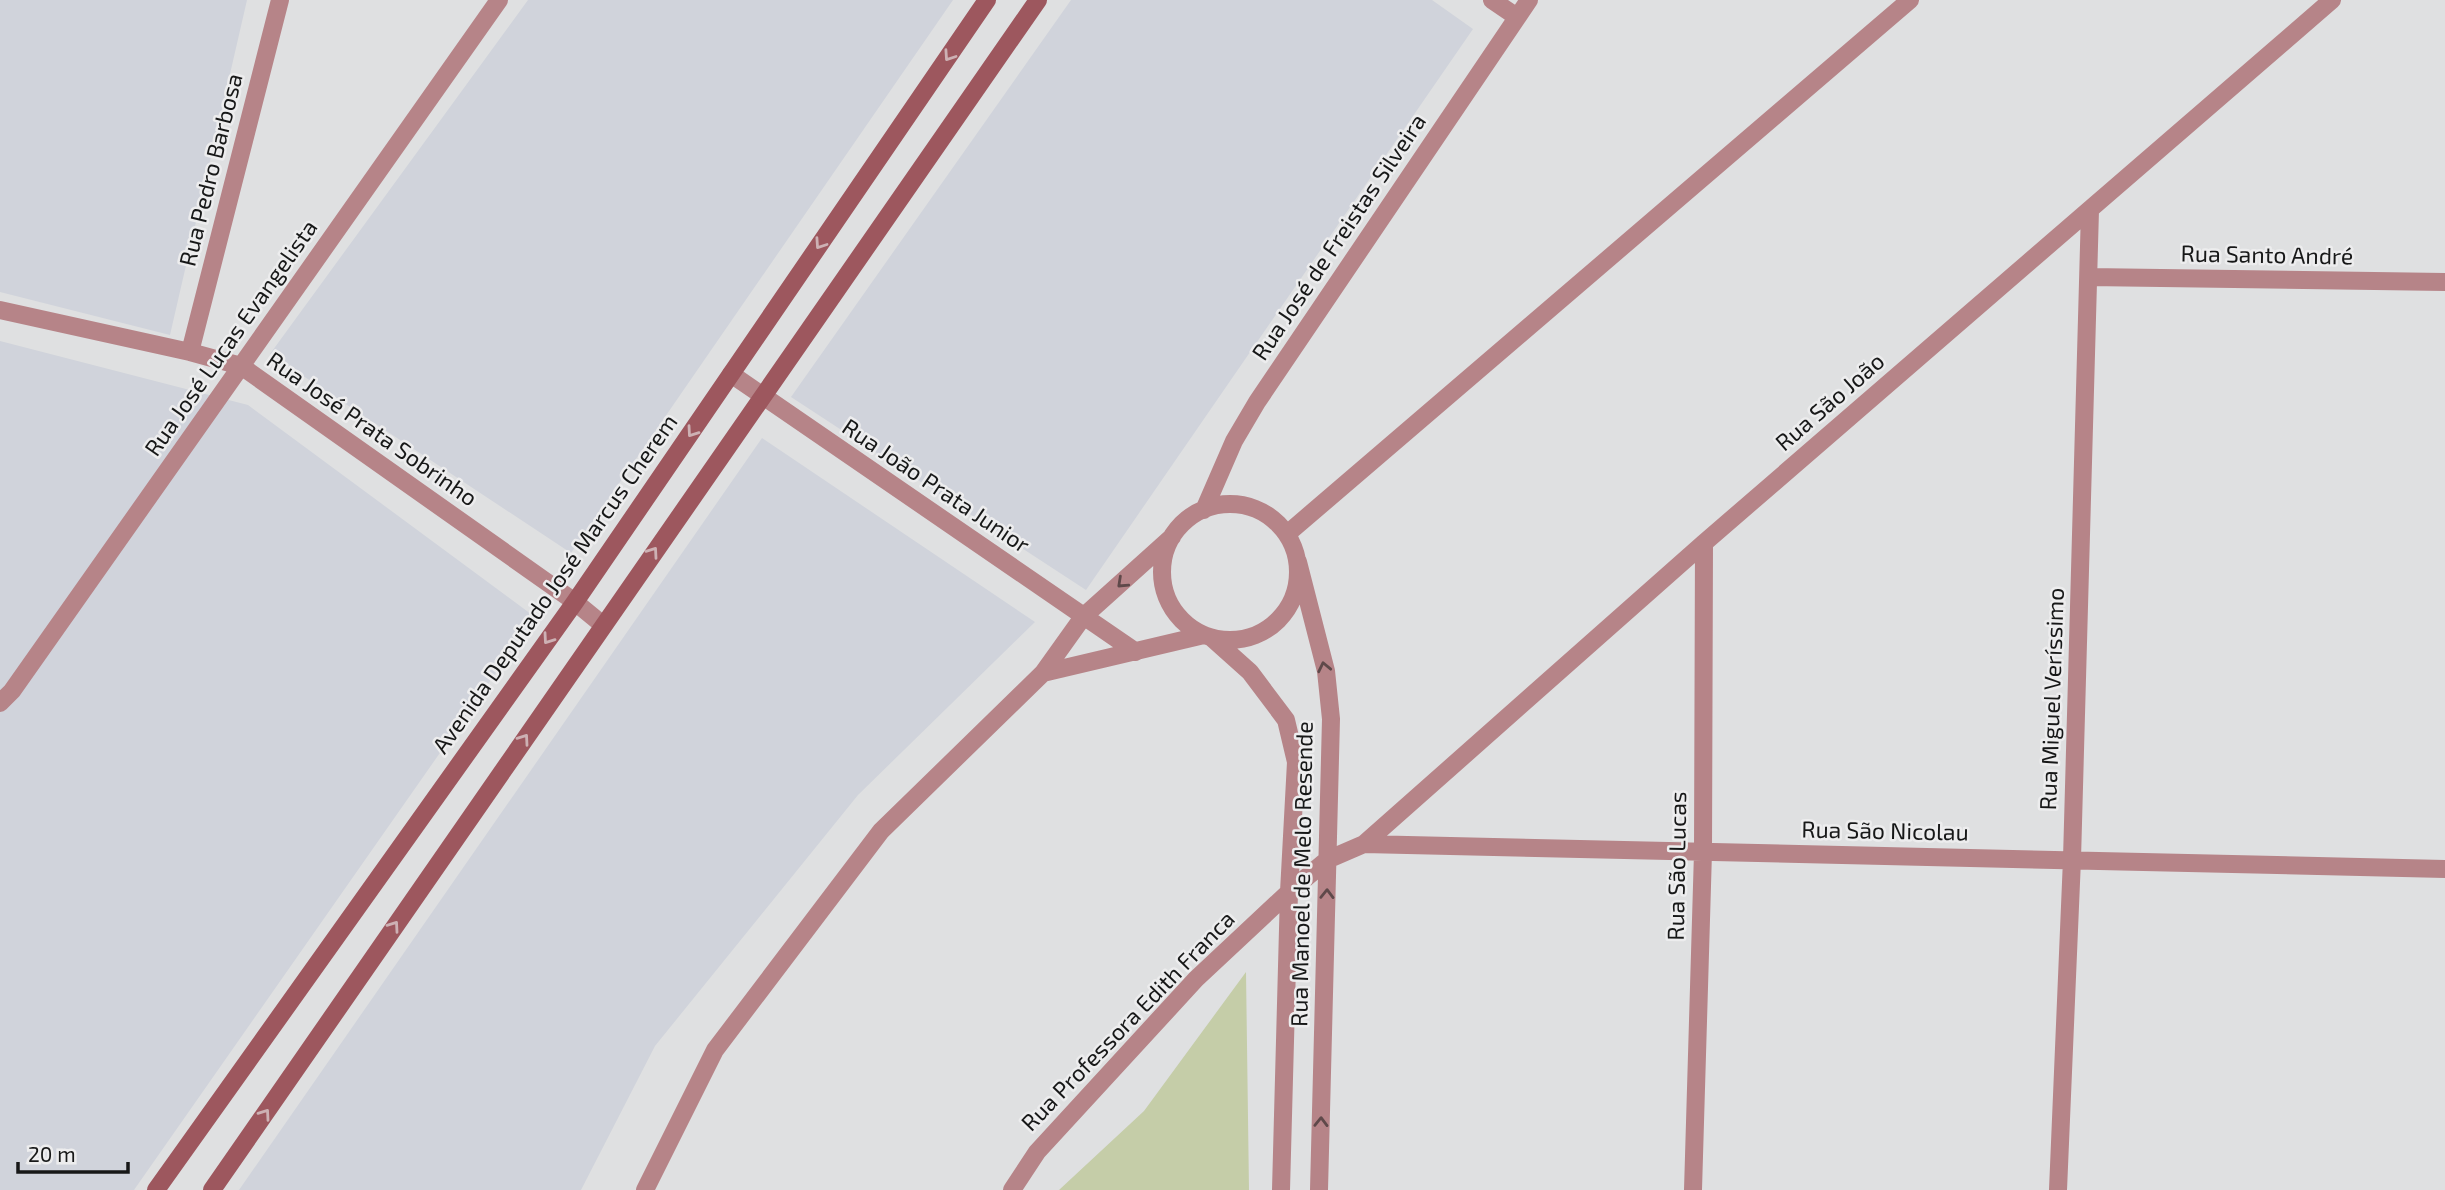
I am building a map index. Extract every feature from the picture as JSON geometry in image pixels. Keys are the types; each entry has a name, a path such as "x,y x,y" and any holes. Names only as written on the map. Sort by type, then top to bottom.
{"main road":[{"name":"Avenida Deputado José Marcus Cherem","path":"156,1190 575,602 987,0"},
{"path":"212,1190 1038,0"}],"street":[{"name":"Rua Pedro Barbosa","path":"190,352 280,0"},
{"name":"Rua José Lucas Evangelista","path":"0,703 12,691 499,0"},
{"path":"1492,0 1517,17"},
{"name":"Rua José de Freistas Silveira","path":"1203,510 1234,441 1256,402 1529,0"},
{"path":"1287,534 1910,0"},
{"name":"Rua São João","path":"1364,844 1704,543 2332,0"},
{"name":"Rua Miguel Veríssimo","path":"2058,1190 2072,859 2090,210"},
{"name":"Rua Santo André","path":"2089,277 2445,282"},
{"name":"Rua José Prata Sobrinho","path":"0,310 241,366 575,602 603,625"},
{"name":"Rua João Prata Junior","path":"732,374 1136,652"},
{"path":"645,1190 715,1050 881,831 1043,673 1083,617 1172,537 1186,520 1203,510 1223,504 1242,505 1259,510 1275,520 1287,534 1298,562 1298,578 1293,597 1284,615 1269,628 1251,637 1231,640 1193,630 1178,616 1167,597 1162,577 1164,556 1172,537"},
{"name":"Rua São Lucas","path":"1693,1190 1703,852 1704,543"},
{"name":"Rua Manoel de Melo Resende","path":"1298,562 1326,671 1331,719 1319,1190"},
{"path":"1043,673 1208,636"},
{"name":"Rua Manoel de Melo Resende","path":"1208,636 1250,672 1286,720 1296,762 1289,892 1281,1190"},
{"name":"Rua São Nicolau","path":"1327,860 1364,844 2445,869"},
{"name":"Rua Professora Edith Franca","path":"1012,1190 1037,1152 1196,979 1327,860"}],"shaded area":[{"path":"0,0 247,0 170,335 0,292"},
{"path":"528,0 953,0 571,553 270,354"},
{"path":"1071,0 1432,0 1473,29 1086,590 791,397"},
{"path":"0,341 248,405 535,617 134,1190 0,1190"},
{"path":"762,438 1035,622 858,795 655,1046 581,1190 239,1190"}],"green space":[{"path":"1246,972 1249,1190 1059,1190 1144,1111"}]}
